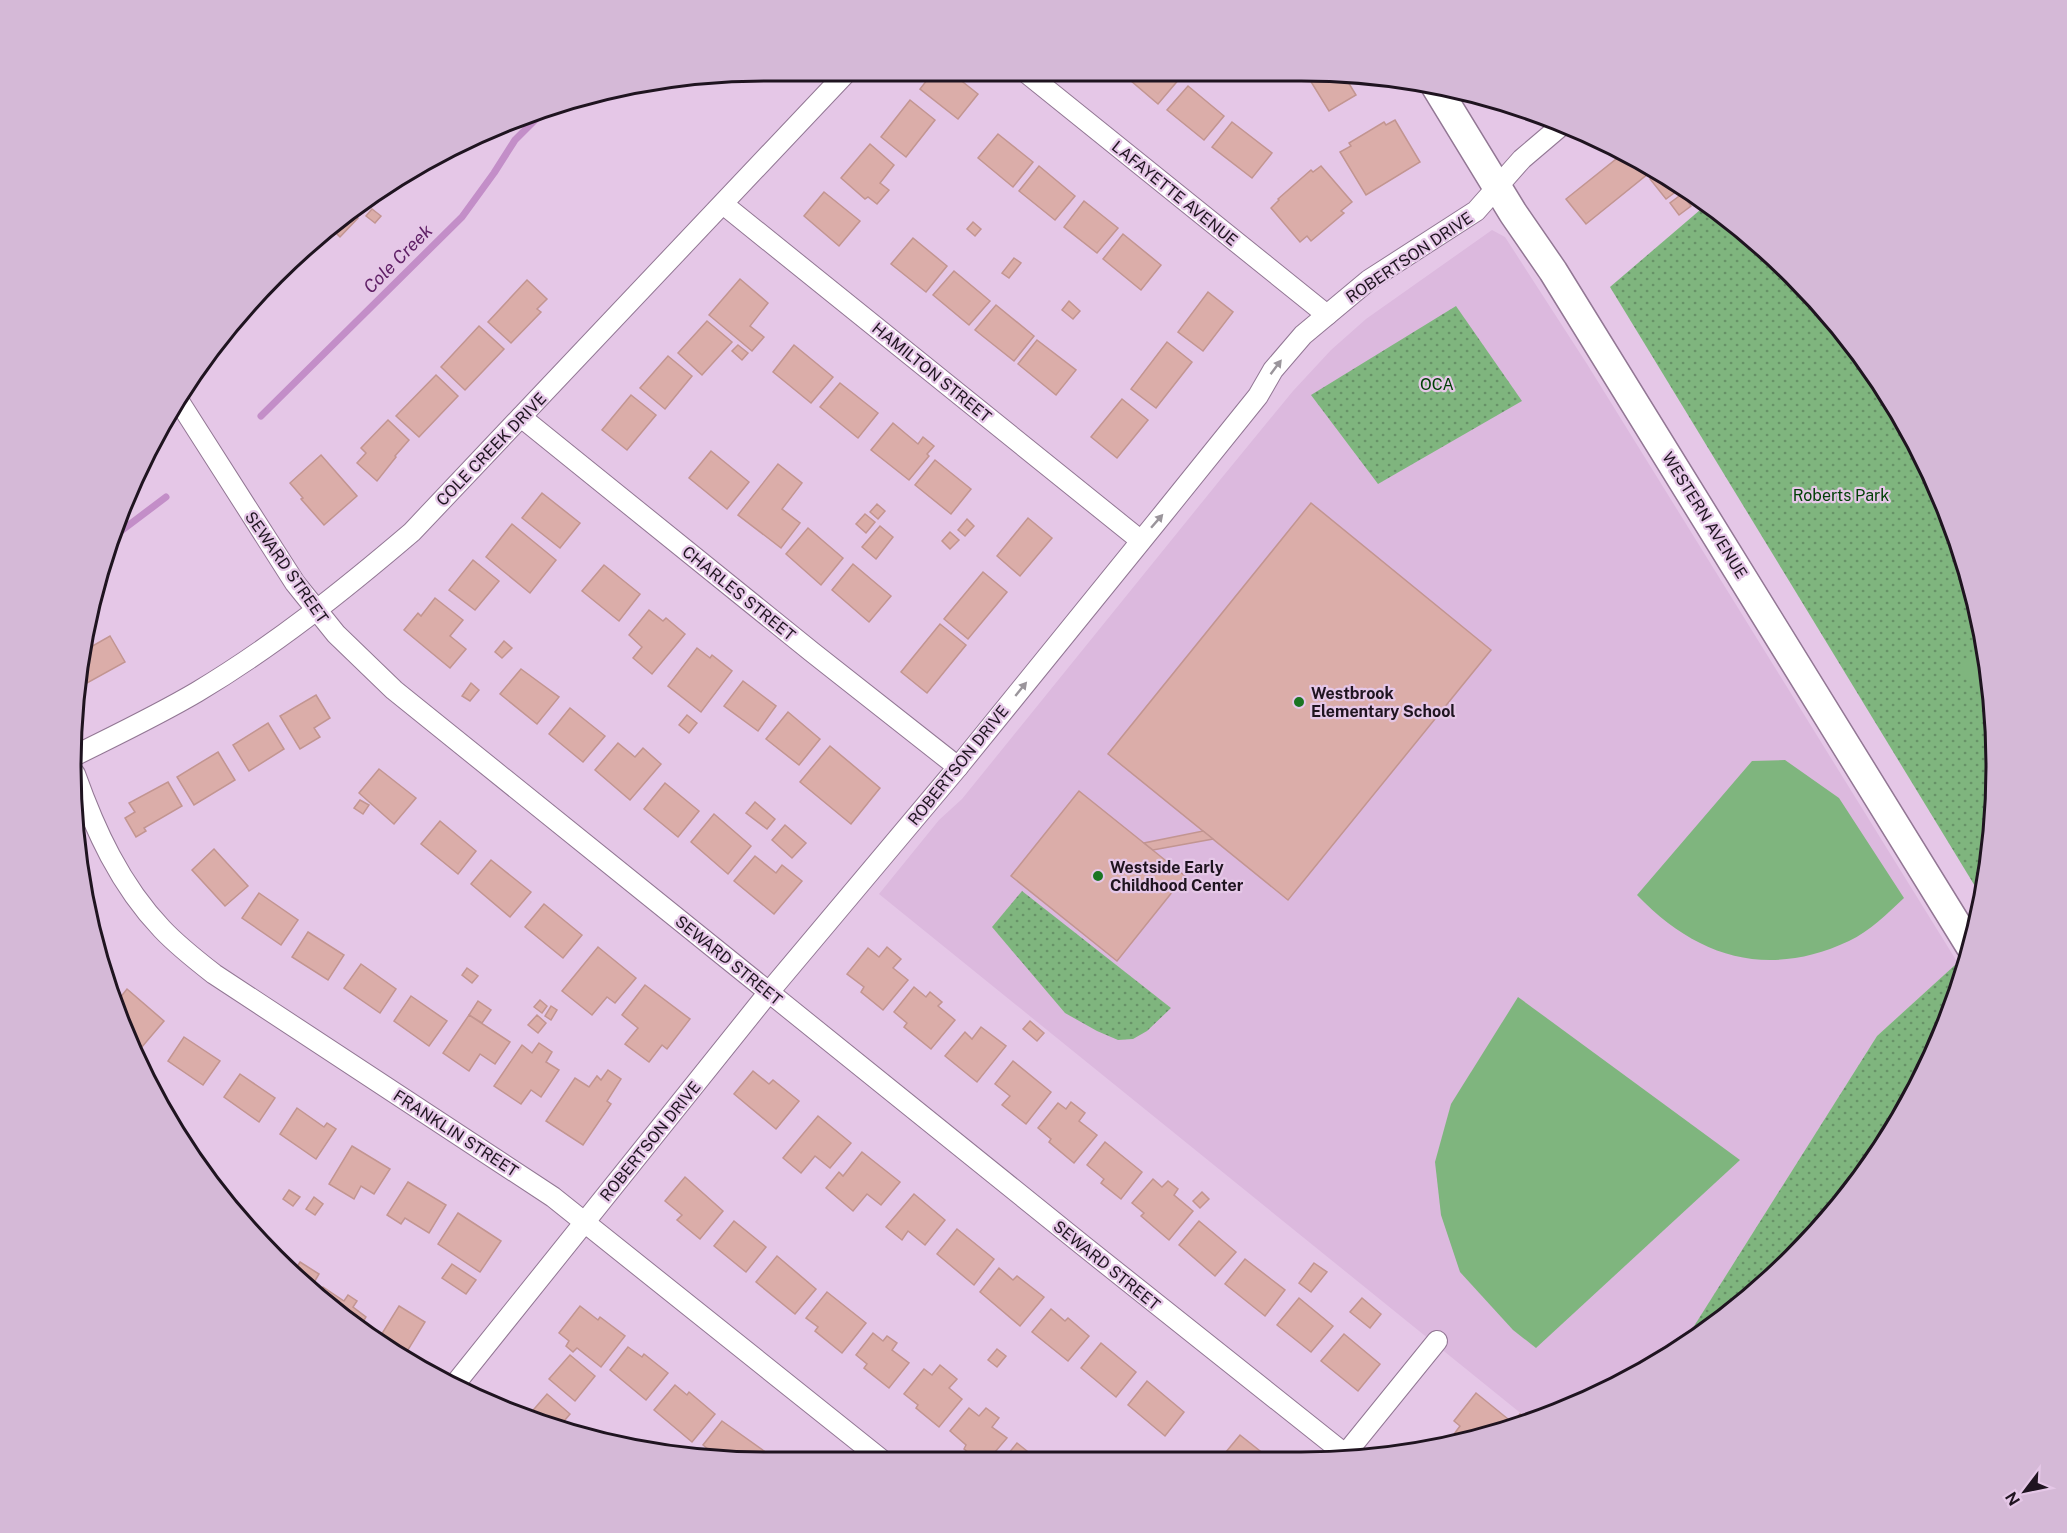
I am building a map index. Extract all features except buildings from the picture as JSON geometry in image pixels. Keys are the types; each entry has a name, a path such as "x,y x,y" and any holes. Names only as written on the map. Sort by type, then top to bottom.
{"street":[{"name":"COLE CREEK DRIVE","path":"81,752 197,692 345,590 412,532 839,81"},
{"name":"LAFAYETTE AVENUE","path":"1036,81 1327,315"},
{"name":"WESTERN AVENUE","path":"1441,96 1579,312 1965,937"},
{"name":"ROBERTSON DRIVE","path":"459,1379 769,992 958,767 1258,396 1273,370 1303,334 1369,280 1476,211 1521,159 1556,130"},
{"name":"HAMILTON STREET","path":"723,204 1140,540"},
{"name":"SEWARD STREET","path":"183,408 271,548 316,611 336,634 394,690 1339,1451"},
{"name":"CHARLES STREET","path":"521,417 958,767"},
{"name":"FRANKLIN STREET","path":"82,790 104,846 120,874 146,911 180,948 214,974 553,1197 872,1452"},
{"path":"1347,1451 1437,1341"}],"shaded area":[{"path":"1492,230 1505,237 1587,364 1956,960 1955,965 1877,1036 1693,1327 1643,1360 1604,1381 1523,1415 879,894 939,820 962,799 1293,391 1331,350 1366,319"}],"green space":[{"name":"Roberts Park","path":"1700,210 1752,251 1816,315 1844,349 1894,424 1934,504 1950,546 1973,633 1985,722 1986,766 1985,811 1975,886 1610,287"},
{"name":"OCA","path":"1456,306 1522,401 1378,484 1311,395"},
{"path":"1976,650 1982,691 1958,672"},
{"path":"1785,760 1839,798 1904,898 1864,932 1849,941 1819,953 1790,959 1762,960 1735,956 1709,947 1684,934 1660,917 1637,895 1752,761"},
{"path":"1022,891 1171,1008 1147,1031 1133,1039 1118,1040 1065,1013 992,927"},
{"path":"1955,965 1950,987 1934,1029 1915,1070 1894,1109 1844,1184 1785,1251 1752,1282 1693,1327 1877,1036"},
{"path":"1518,997 1740,1160 1536,1348 1513,1330 1460,1272 1441,1215 1435,1162 1451,1104"}],"waterway":[{"name":"Cole Creek","path":"261,416 462,217 515,140 533,122"},
{"name":"Cole Creek","path":"123,529 166,497"}],"place":[{"name":"Westbrook Elementary School","path":"1299,702"},
{"name":"Westside Early Childhood Center","path":"1098,876"}]}
